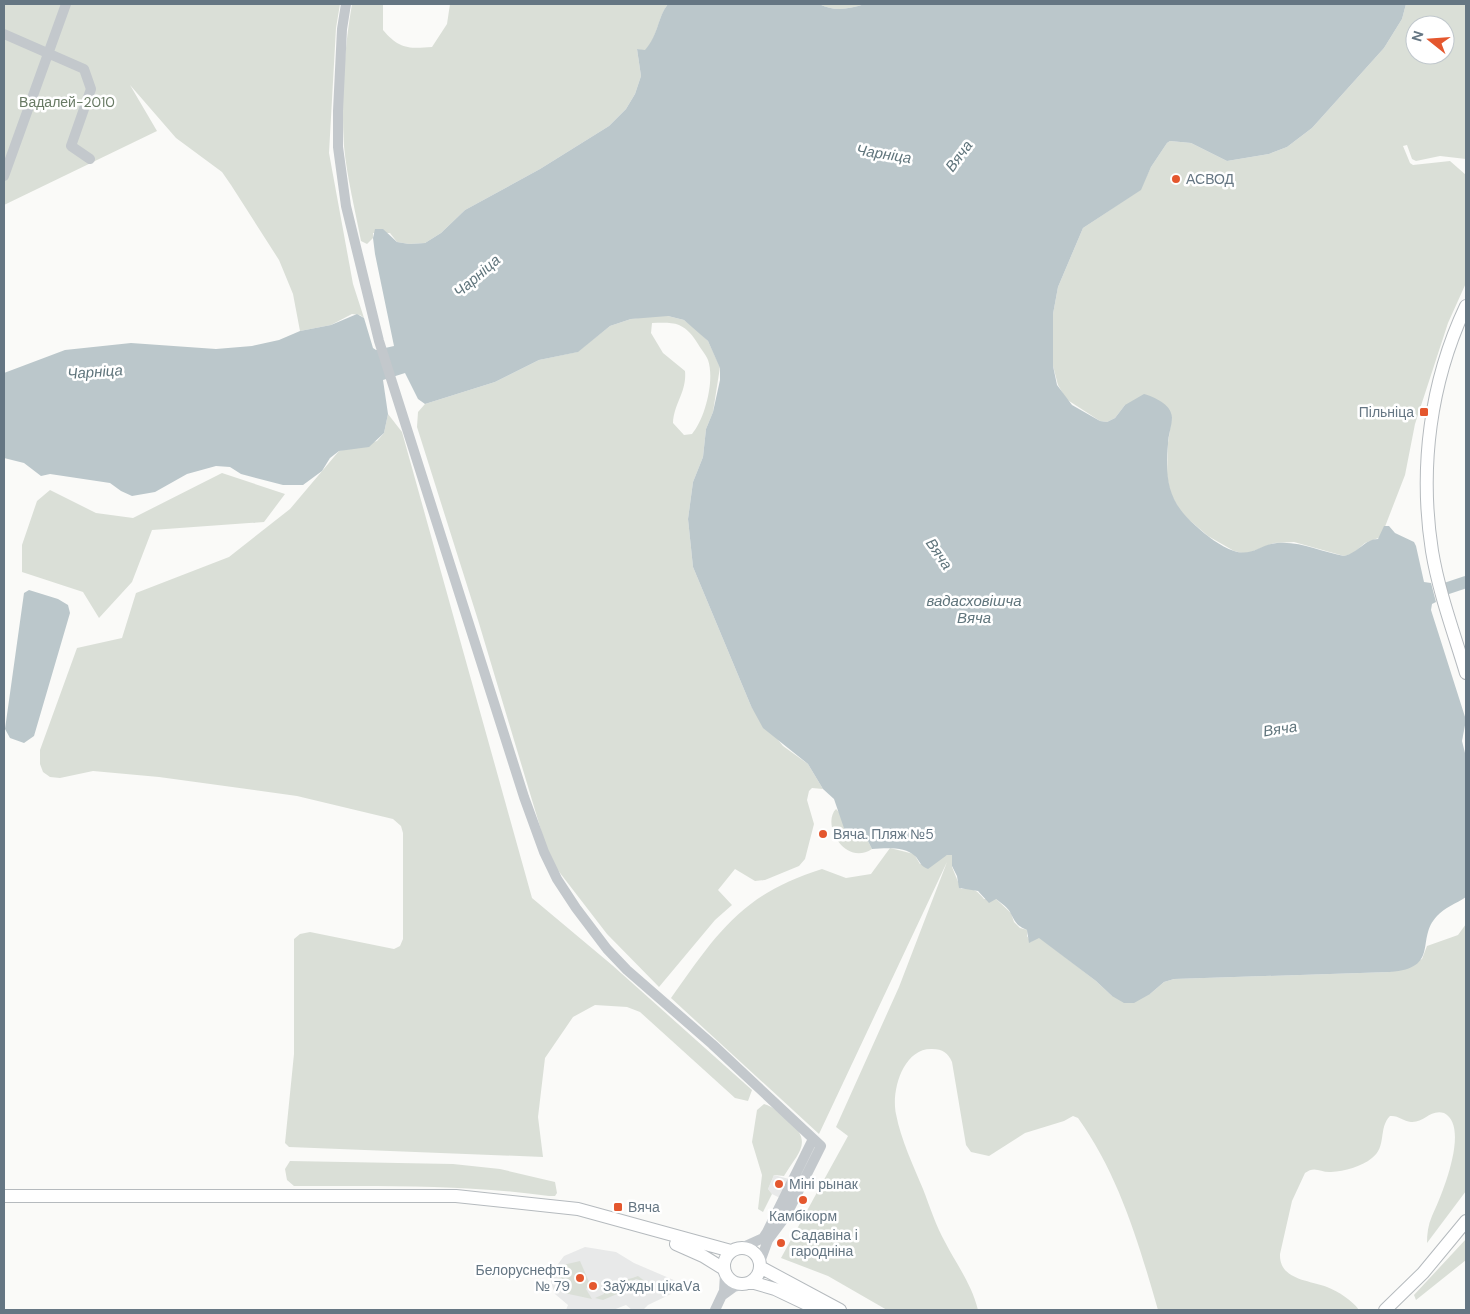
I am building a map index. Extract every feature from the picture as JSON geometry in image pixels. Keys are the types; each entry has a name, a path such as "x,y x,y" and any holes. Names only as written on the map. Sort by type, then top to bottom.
{"main road":[{"path":"1466,306 1452,340 1437,390 1429,427 1427,476 1432,552 1445,604 1466,673"},
{"path":"4,1196 456,1196 578,1209 755,1253 760,1264 758,1276 749,1283"},
{"path":"559,1208 690,1249 725,1272 734,1283 749,1283 775,1289 819,1310"},
{"path":"1385,1310 1423,1273 1466,1221"},
{"path":"725,1272 726,1256 736,1249"},
{"path":"760,1264 840,1310"}],"street":[{"path":"4,176 66,4"},
{"path":"346,4 339,78 338,147 346,206 379,340 524,797 544,852 557,879 607,949 627,970 712,1044 817,1142"},
{"path":"4,34 84,69 91,90 71,146 90,159"},
{"path":"736,1249 763,1238 817,1142"},
{"path":"760,1264 768,1240 786,1216 817,1142"},
{"path":"715,1310 723,1295 725,1272"},
{"path":"723,1295 734,1287 749,1283"}],"shaded area":[{"name":"Міні рынак","path":"774,1175 789,1179 780,1198 772,1194 768,1189"},
{"path":"585,1247 616,1252 634,1263 676,1281 671,1294 648,1305 643,1310 632,1310 626,1305 613,1310 566,1310 568,1305 555,1294 551,1281 555,1268 564,1256"}],"green space":[{"name":"Вадалей-2010","path":"4,4 340,4 336,28 329,153 353,284 364,318 360,315 352,314 331,325 300,331 293,294 279,260 231,185 222,172 176,138 130,85 157,131 4,205"},
{"path":"352,4 383,4 383,30 399,44 417,48 432,47 447,24 450,4 668,4 664,9 650,45 645,51 637,49 641,76 635,94 626,109 609,126 540,169 465,210 441,233 425,243 409,244 397,242 390,233 373,233 373,238 367,244 361,241 344,146 344,75"},
{"path":"819,4 865,4 842,9 825,7"},
{"path":"1406,4 1466,4 1466,159 1440,156 1416,161 1412,159 1407,145 1403,146 1410,163 1413,165 1450,161 1466,175 1466,283 1448,323 1415,424 1405,475 1381,537 1365,543 1352,554 1344,556 1294,542 1274,543 1246,554 1234,551 1208,536 1181,513 1170,492 1167,475 1168,443 1172,416 1125,405 1115,418 1107,422 1100,421 1066,399 1058,385 1053,366 1053,314 1058,287 1083,228 1140,190 1151,167 1167,143 1170,141 1191,143 1227,161 1269,154 1287,147 1312,128 1384,48 1402,19"},
{"path":"668,316 684,320 708,341 720,367 713,412 706,429 703,457 693,482 688,519 693,567 751,706 783,746 808,764 823,789 812,788 809,791 807,800 814,824 805,859 799,866 765,880 755,881 735,869 718,890 732,905 715,920 659,987 607,934 550,860 478,620 417,427 418,412 425,404 495,382 539,360 577,352 610,326 631,319","holes":["652,323 673,323 679,325 690,333 708,360 710,368 708,399 701,419 692,434 684,435 673,423 684,385 685,371 663,353 651,333"]},
{"path":"388,414 402,432 532,898 612,965 752,1090 748,1101 735,1098 640,1012 627,1007 595,1005 573,1017 545,1058 538,1117 543,1157 289,1147 285,1143 294,1054 294,939 300,934 310,932 394,949 400,946 403,939 403,833 401,826 393,819 297,796 159,777 93,771 60,778 50,777 43,772 40,764 40,750 77,648 122,638 136,593 229,557 290,509 339,451 377,441 384,433"},
{"path":"222,473 285,494 264,522 152,530 132,582 99,618 83,592 22,572 22,545 37,501 50,490 96,513 133,518"},
{"path":"836,809 841,814 846,834 867,839 872,849 862,853 853,852 845,848 838,841 831,824 832,816"},
{"path":"890,848 914,854 920,864 952,855 952,867 961,889 968,888 974,890 984,899 996,899 1011,913 1014,922 1020,928 1028,930 1027,936 1031,942 1039,937 1096,981 1112,996 1150,994 1164,982 1174,979 1390,972 1422,959 1427,946 1458,935 1466,924 1466,1191 1427,1243 1430,1223 1452,1161 1455,1131 1451,1120 1444,1113 1431,1114 1416,1122 1390,1116 1384,1126 1377,1154 1368,1161 1342,1171 1312,1170 1305,1173 1292,1201 1280,1254 1284,1269 1290,1274 1296,1278 1336,1291 1359,1310 1158,1310 1135,1235 1116,1186 1105,1163 1078,1118 1073,1116 1064,1121 1025,1133 989,1156 971,1152 966,1145 952,1062 945,1052 932,1049 913,1055 901,1072 895,1094 896,1114 904,1143 936,1223 968,1284 978,1310 887,1310 828,1276 781,1258 848,1136 836,1127 899,987 947,862 819,1134 671,998 718,935 751,903 771,890 822,869 846,878 871,874"},
{"path":"764,1104 774,1108 787,1119 800,1134 802,1141 799,1153 784,1176 774,1175 768,1189 772,1194 763,1212 758,1209 762,1175 752,1142 757,1110"},
{"path":"290,1161 453,1164 500,1169 555,1182 557,1193 555,1196 549,1196 485,1189 390,1186 294,1186 287,1180 285,1169"},
{"path":"1466,1239 1466,1260 1416,1300 1414,1295"},
{"path":"580,1261 590,1284 586,1289 592,1299 564,1293 558,1283 563,1265"},
{"path":"638,1276 646,1282 636,1279 625,1285 631,1288 603,1300 595,1298 604,1294 603,1288 615,1282"}],"water":[{"name":"вадасховішча Вяча","path":"668,4 819,4 825,7 842,9 865,4 1406,4 1402,19 1384,48 1312,128 1287,147 1269,154 1227,161 1191,143 1170,141 1151,167 1141,190 1083,228 1058,287 1053,314 1053,366 1057,385 1072,405 1100,421 1107,422 1115,418 1125,405 1144,394 1157,399 1169,408 1172,417 1167,457 1170,490 1179,508 1196,526 1229,549 1246,552 1271,544 1286,543 1303,545 1344,556 1369,541 1378,539 1384,526 1389,526 1395,533 1414,542 1424,582 1431,583 1436,602 1432,604 1431,610 1466,720 1462,741 1466,757 1466,897 1437,916 1431,925 1421,959 1416,965 1390,972 1174,979 1164,982 1150,994 1134,1003 1124,1003 1112,996 1096,981 1039,938 1029,943 1027,930 1017,924 1009,910 996,899 989,903 978,891 959,888 957,876 952,866 952,855 947,855 928,869 911,853 895,848 872,849 867,839 846,834 834,799 823,789 808,764 763,728 751,706 693,567 688,519 693,482 703,457 706,429 713,412 720,380 720,368 708,341 684,320 668,316 631,319 610,326 578,352 539,360 495,382 425,404 418,399 405,373 383,380 388,414 384,433 369,447 339,451 330,458 322,471 303,485 283,485 241,474 230,467 216,466 187,474 155,492 132,496 110,483 50,474 41,476 24,463 4,458 4,373 65,350 131,343 216,349 252,346 279,340 300,331 331,325 357,314 364,318 373,348 376,350 394,346 375,254 373,238 375,229 383,229 397,242 409,244 425,243 441,233 465,210 540,169 609,126 626,109 635,94 641,76 637,49 645,50 650,44 664,9"},
{"path":"29,590 58,599 68,605 70,613 34,736 24,743 10,738 5,729 24,593"}],"waterway":[{"name":"Вяча","path":"1448,588 1466,582"}],"place":[{"name":"АСВОД","path":"1176,179"},
{"name":"Пільніца","path":"1424,412"},
{"name":"Вяча. Пляж №5","path":"823,834"},
{"name":"Міні рынак","path":"779,1184"},
{"name":"Камбікорм","path":"803,1200"},
{"name":"Вяча","path":"618,1207"},
{"name":"Садавіна і гародніна","path":"781,1243"},
{"name":"Белоруснефть № 79","path":"580,1278"},
{"name":"Заўжды цікаVа","path":"593,1286"}],"water label":[{"name":"Чарніца","path":"884,154"},
{"name":"Чарніца","path":"477,276"},
{"name":"Чарніца","path":"95,372"}]}
